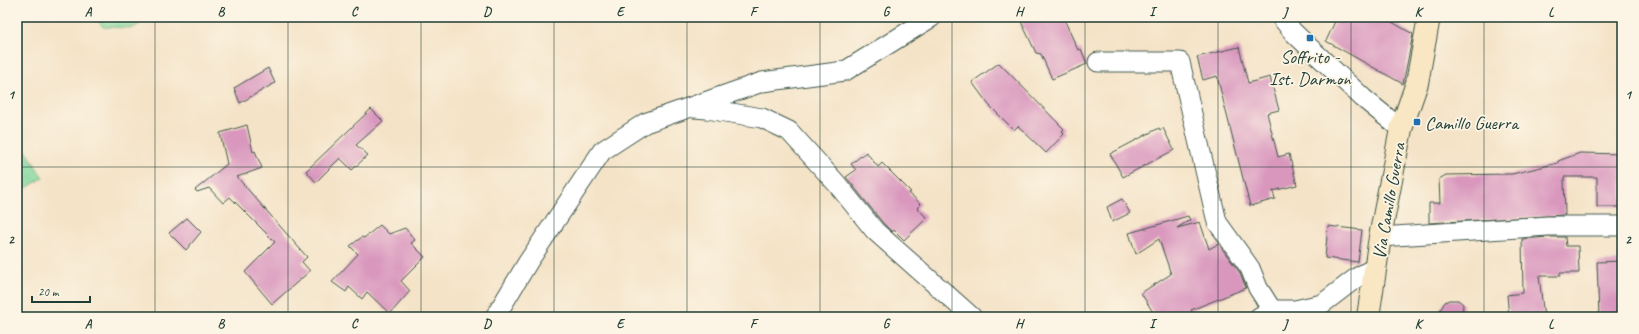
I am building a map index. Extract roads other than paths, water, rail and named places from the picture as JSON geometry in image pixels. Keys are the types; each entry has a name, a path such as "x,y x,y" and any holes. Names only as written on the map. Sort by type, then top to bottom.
{"street":[{"path":"494,317 528,262 602,151 645,123 762,82 845,71 932,17"},
{"path":"1281,17 1294,32 1363,98 1401,129"},
{"name":"Via Camillo Guerra","path":"1368,317 1380,237 1401,129 1417,83 1429,17"},
{"path":"1098,62 1180,62 1217,222 1250,268 1258,288 1265,314 1295,310 1322,304 1356,278 1376,267"},
{"path":"685,108 707,109 762,118 789,131 827,172 875,231 972,317"},
{"path":"1380,237 1548,226 1622,226"}],"place":[{"name":"Soffrito - Ist. Darmon","path":"1310,38"},
{"name":"Camillo Guerra","path":"1417,122"}]}
